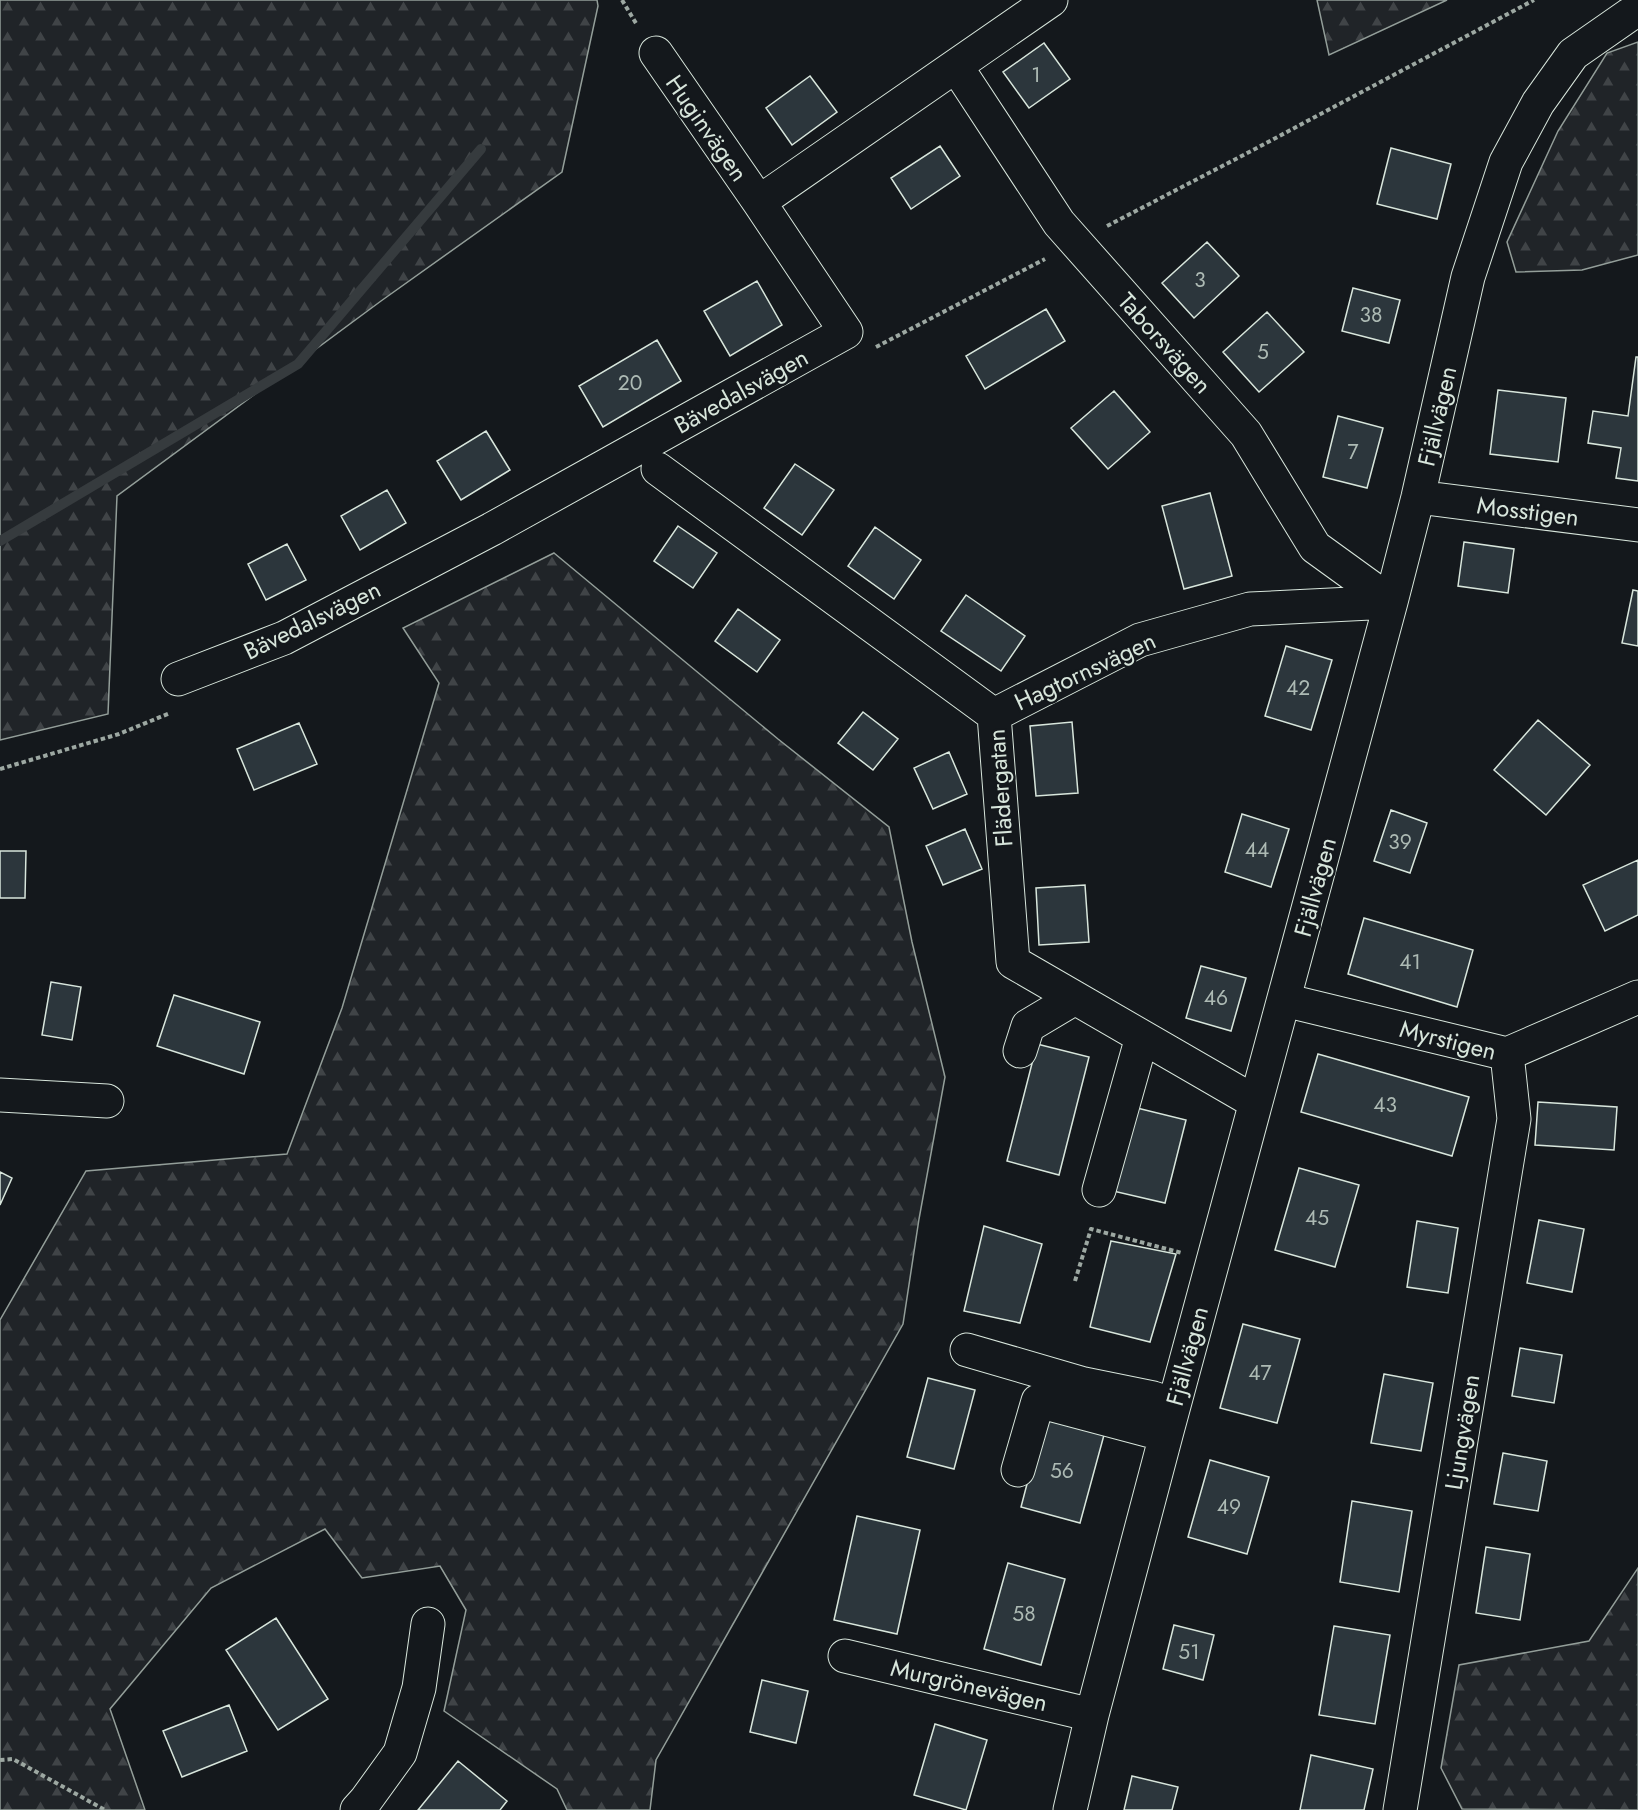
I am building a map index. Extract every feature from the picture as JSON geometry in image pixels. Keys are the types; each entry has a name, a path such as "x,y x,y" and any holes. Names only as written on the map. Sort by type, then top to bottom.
{"street":[{"path":"759,202 1051,0"},
{"name":"Fjällvägen","path":"1070,1810 1092,1715 1170,1420 1391,602 1418,497 1468,277 1506,162 1538,103 1573,54 1638,10"},
{"name":"Huginvägen","path":"656,53 759,202"},
{"name":"Taborsvägen","path":"956,66 1059,223 1246,434 1314,547 1391,602"},
{"name":"Bävedalsvägen","path":"178,679 284,638 492,529 846,332 759,202"},
{"name":"Flädergatan","path":"658,469 994,715 1013,962 1255,1102"},
{"name":"Mosstigen","path":"1418,497 1638,525"},
{"name":"Hagtornsvägen","path":"994,715 1140,640 1250,609 1391,602"},
{"path":"1020,1051 1028,1026 1075,998"},
{"name":"Myrstigen","path":"1284,999 1507,1054 1638,998"},
{"path":"1099,1190 1142,1037"},
{"name":"Ljungvägen","path":"1400,1810 1514,1119 1507,1054"},
{"path":"0,1095 107,1101"},
{"path":"967,1350 1084,1384 1153,1398 1170,1420"},
{"path":"1018,1470 1038,1401 1170,1420"},
{"path":"357,1810 400,1754 419,1688 428,1624"},
{"name":"Murgrönevägen","path":"845,1656 1092,1715"}],"path":[{"path":"1075,1281 1091,1229 1191,1255"},
{"path":"0,1760 12,1759 105,1810"}],"green space":[{"path":"0,0 597,0 598,6 562,172 381,301 117,496 108,714 0,740"},
{"path":"1317,0 1447,0 1329,55"},
{"path":"1638,42 1638,255 1582,270 1516,272 1507,242 1558,131 1607,53"},
{"path":"554,553 778,739 889,827 912,942 945,1077 919,1219 903,1324 656,1760 650,1810 567,1810 557,1789 444,1711 466,1610 440,1566 362,1578 325,1529 211,1588 110,1709 145,1810 0,1810 0,1320 86,1171 287,1154 342,1008 439,683 403,628"},
{"path":"1638,1568 1638,1810 1462,1809 1441,1768 1459,1665 1589,1641"}],"building":[{"path":"1044,43 1070,79 1029,108 1003,72"},
{"path":"810,76 837,112 792,145 766,108"},
{"path":"940,146 960,176 911,209 891,178"},
{"path":"1391,148 1451,164 1437,219 1377,204"},
{"path":"1207,242 1239,276 1194,318 1162,283"},
{"path":"757,281 782,325 730,356 704,311"},
{"path":"1353,288 1400,300 1389,343 1342,331"},
{"path":"1046,309 1065,341 985,389 966,356"},
{"path":"1267,312 1304,352 1259,392 1223,352"},
{"path":"657,340 681,381 603,427 579,386"},
{"path":"1636,357 1638,357 1638,481 1616,478 1621,448 1588,443 1593,411 1628,416"},
{"path":"1498,390 1566,398 1558,462 1490,454"},
{"path":"1114,391 1150,432 1108,469 1071,428"},
{"path":"1338,416 1383,428 1367,488 1323,477"},
{"path":"486,431 510,470 461,500 437,461"},
{"path":"795,464 834,490 802,535 764,508"},
{"path":"387,490 406,523 360,550 341,516"},
{"path":"1210,493 1232,576 1184,589 1162,506"},
{"path":"678,526 717,553 693,588 654,561"},
{"path":"875,527 921,560 894,599 848,566"},
{"path":"1464,542 1514,549 1508,593 1458,586"},
{"path":"287,544 306,580 266,600 248,564"},
{"path":"1633,590 1638,591 1638,646 1622,643"},
{"path":"966,595 1025,636 1001,671 941,631"},
{"path":"738,609 780,640 757,672 715,641"},
{"path":"1286,646 1332,660 1311,730 1265,716"},
{"path":"863,712 898,739 873,770 838,743"},
{"path":"1538,720 1590,765 1546,815 1494,770"},
{"path":"1072,722 1078,793 1036,796 1030,726"},
{"path":"299,723 317,764 254,790 237,749"},
{"path":"949,752 967,794 933,809 914,768"},
{"path":"1391,810 1427,823 1410,873 1374,861"},
{"path":"1242,814 1289,829 1271,887 1225,872"},
{"path":"965,829 982,869 943,885 926,846"},
{"path":"0,851 26,851 25,898 0,898"},
{"path":"1638,860 1638,915 1605,931 1583,885"},
{"path":"1085,885 1089,942 1039,945 1036,888"},
{"path":"1364,918 1473,950 1457,1007 1348,974"},
{"path":"1201,966 1246,978 1231,1031 1186,1018"},
{"path":"51,982 81,987 72,1040 42,1035"},
{"path":"174,995 260,1022 244,1074 157,1046"},
{"path":"1037,1044 1089,1057 1059,1175 1007,1161"},
{"path":"1318,1054 1469,1097 1452,1156 1301,1112"},
{"path":"1538,1102 1617,1107 1614,1150 1535,1145"},
{"path":"1133,1107 1186,1120 1165,1203 1113,1191"},
{"path":"1299,1168 1359,1185 1335,1267 1275,1250"},
{"path":"0,1172 12,1178 0,1205"},
{"path":"1539,1220 1584,1229 1572,1292 1527,1283"},
{"path":"1417,1221 1458,1228 1448,1293 1407,1287"},
{"path":"984,1226 1042,1244 1020,1323 964,1311"},
{"path":"1111,1241 1176,1254 1150,1342 1090,1327"},
{"path":"1243,1324 1300,1339 1277,1423 1220,1408"},
{"path":"1520,1348 1562,1355 1554,1403 1512,1396"},
{"path":"1384,1374 1433,1383 1421,1451 1371,1443"},
{"path":"928,1378 975,1390 954,1469 907,1457"},
{"path":"1044,1419 1104,1435 1080,1523 1021,1507"},
{"path":"1503,1453 1547,1461 1538,1511 1494,1504"},
{"path":"1210,1460 1269,1477 1247,1554 1188,1537"},
{"path":"1352,1501 1412,1511 1399,1592 1340,1582"},
{"path":"857,1516 920,1530 897,1634 834,1620"},
{"path":"1486,1547 1530,1554 1520,1620 1476,1613"},
{"path":"1008,1563 1065,1579 1041,1665 984,1649"},
{"path":"276,1618 328,1699 278,1730 226,1650"},
{"path":"1174,1625 1214,1635 1203,1680 1163,1669"},
{"path":"1334,1626 1390,1635 1375,1724 1319,1715"},
{"path":"762,1680 808,1691 796,1743 750,1732"},
{"path":"229,1705 247,1751 182,1777 163,1731"},
{"path":"935,1724 987,1740 966,1810 914,1795"},
{"path":"1311,1755 1373,1769 1364,1810 1300,1810"},
{"path":"458,1761 507,1801 500,1810 418,1810"},
{"path":"1132,1776 1178,1787 1172,1810 1124,1810"}],"waterway":[{"path":"0,541 298,364 481,149"}]}
